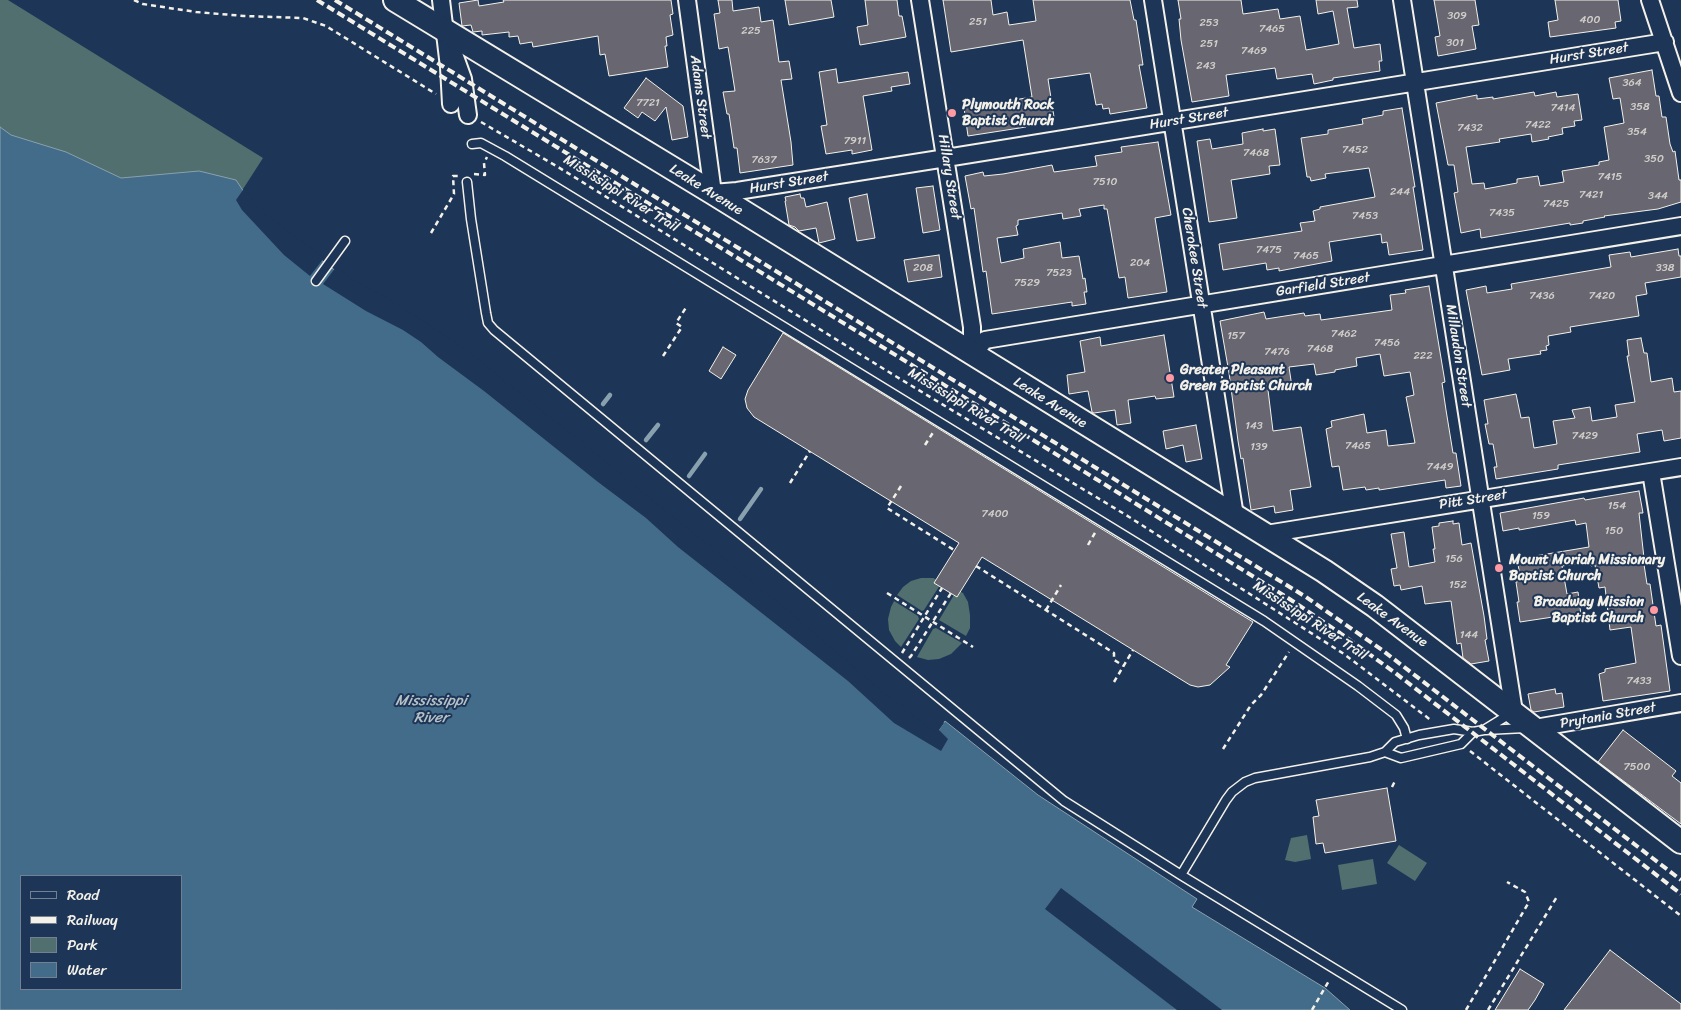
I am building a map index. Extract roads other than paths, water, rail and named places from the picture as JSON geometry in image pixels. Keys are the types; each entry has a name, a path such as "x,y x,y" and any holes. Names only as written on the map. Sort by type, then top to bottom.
{"street":[{"name":"Leake Avenue","path":"395,0 713,193 972,355 1266,534 1375,606 1681,842"},
{"path":"441,0 449,67 451,104"},
{"name":"Adams Street","path":"687,0 713,193"},
{"name":"Hillary Street","path":"920,0 972,327 972,355"},
{"name":"Cherokee Street","path":"1153,0 1235,516"},
{"name":"Millaudon Street","path":"1402,0 1514,712"},
{"path":"1650,0 1681,93"},
{"path":"445,31 463,79 468,114"},
{"name":"Hurst Street","path":"713,193 946,158 1664,42"},
{"name":"Garfield Street","path":"972,355 985,340 1681,226"},
{"name":"Pitt Street","path":"1266,534 1681,467"},
{"path":"1651,472 1681,656"},
{"name":"Prytania Street","path":"1535,728 1681,704"}],"lane":[{"path":"472,144 481,143 505,156 1264,621 1358,686 1396,715 1404,728 1407,739"},
{"path":"467,177 471,219 486,313 488,322 494,330 1064,801 1402,1010"},
{"path":"316,281 345,241"},
{"path":"1484,730 1514,712"},
{"path":"1181,875 1232,792 1255,778 1370,757 1385,752 1395,742 1454,729 1473,732 1535,728"},
{"path":"1385,752 1401,758 1461,744 1473,732"}],"water":[{"name":"Mississippi River","path":"0,127 11,135 66,152 121,178 199,171 236,180 252,204 286,234 348,280 935,736 945,721 1038,795 1197,899 1192,907 1325,988 1350,1010 0,1010"}],"waterway":[{"path":"603,404 610,395"},
{"path":"646,440 658,425"},
{"path":"689,476 705,454"},
{"path":"740,519 761,489"}],"railway":[{"path":"317,0 1288,598 1394,672 1681,894"},
{"path":"335,0 1306,597 1382,650 1681,880"}],"place":[{"name":"Plymouth Rock Baptist Church","path":"952,113"},
{"name":"Greater Pleasant Green Baptist Church","path":"1170,378"},
{"name":"Mount Moriah Missionary Baptist Church","path":"1499,568"},
{"name":"Broadway Mission Baptist Church","path":"1654,610"}]}
